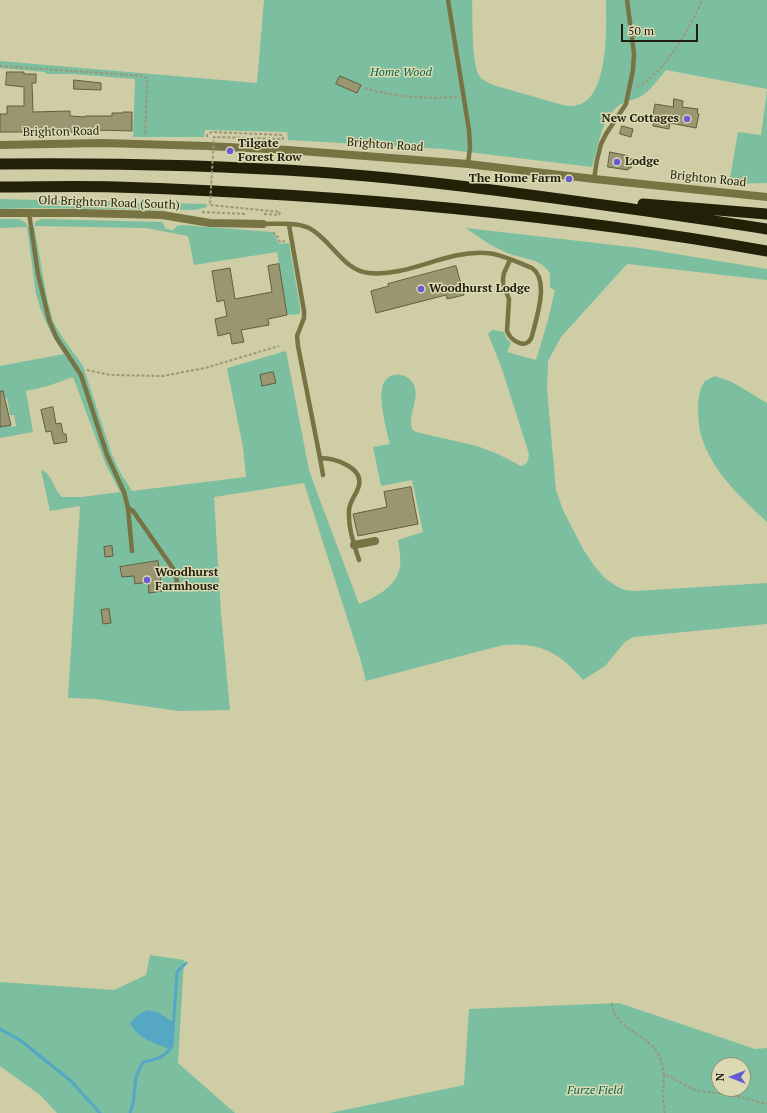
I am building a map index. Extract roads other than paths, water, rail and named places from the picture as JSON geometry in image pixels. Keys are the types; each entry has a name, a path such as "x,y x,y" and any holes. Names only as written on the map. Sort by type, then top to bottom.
{"highway":[{"path":"0,164 123,164 311,172 444,184 557,198 767,229"},
{"path":"0,187 115,187 384,201 451,207 587,224 767,251"},
{"path":"557,198 767,214"}],"street":[{"name":"Brighton Road","path":"0,145 102,143 288,150 468,164 767,197"},
{"name":"Old Brighton Road (South)","path":"0,214 162,215 210,223 260,224"},
{"path":"354,545 375,541"}],"lane":[{"path":"448,0 469,130 470,147 468,164"},
{"path":"594,179 601,144 606,134 625,107 634,64 627,0"},
{"path":"29,213 38,274 49,320 56,337 77,368 84,384 107,455 124,492 128,508 132,551"},
{"name":"Old Brighton Road (South)","path":"260,224 289,225 308,228 321,237 346,262 363,272 393,272 472,253 489,253 510,260 534,270 538,274 540,280 541,293 532,336 530,342 527,344 514,340 509,336 507,331 510,299 503,284 503,279 510,260"},
{"path":"289,225 304,311 304,318 297,336 298,346 323,475"},
{"path":"320,458 331,458 342,463 352,469 358,476 359,485 351,500 348,513 350,529 359,560"},
{"path":"128,508 133,511 172,567 176,573 178,583"}],"water":[{"path":"148,1010 159,1013 173,1022 172,1046 167,1048 151,1041 141,1036 133,1028 130,1023 138,1015"}],"waterway":[{"path":"130,1113 133,1104 136,1077 143,1062 160,1057 172,1046 177,972 186,963"},
{"path":"0,1029 20,1040 71,1081 100,1113"}],"place":[{"name":"New Cottages","path":"687,119"},
{"name":"Tilgate Forest Row","path":"230,151"},
{"name":"Lodge","path":"617,162"},
{"name":"The Home Farm","path":"569,179"},
{"name":"Woodhurst Lodge","path":"421,289"},
{"name":"Woodhurst Farmhouse","path":"147,580"}],"park label":[{"name":"Home Wood","path":"401,73"},
{"name":"Furze Field","path":"595,1091"}]}
